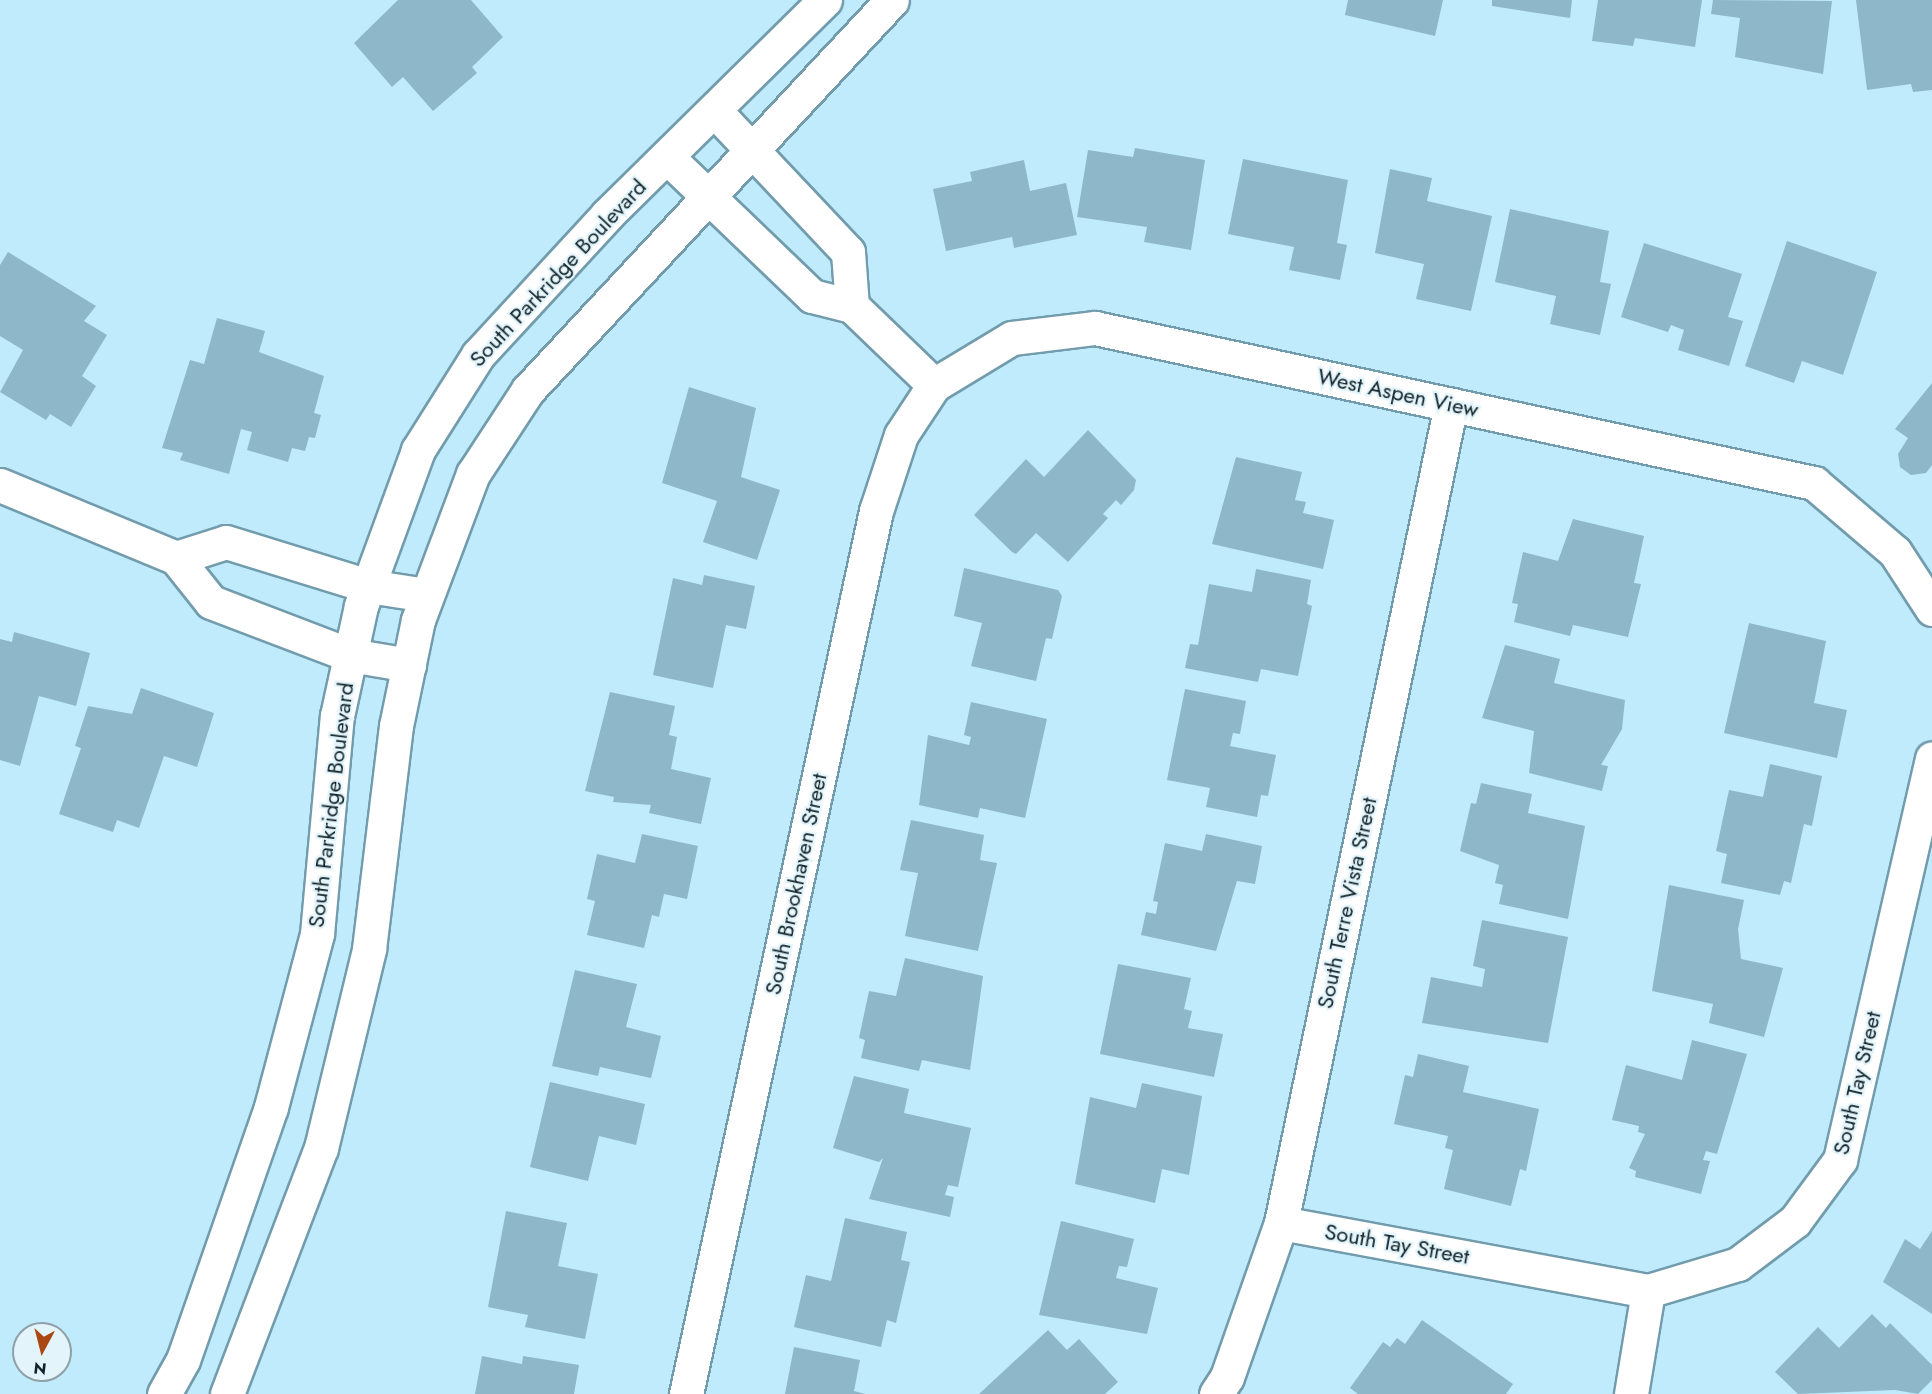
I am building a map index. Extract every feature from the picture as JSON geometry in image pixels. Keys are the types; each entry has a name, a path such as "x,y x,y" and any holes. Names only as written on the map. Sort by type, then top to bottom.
{"street":[{"name":"South Parkridge Boulevard","path":"164,1394 183,1360 264,1131 317,934 337,716 350,655 368,586 418,450 478,355 667,158 825,0"},
{"path":"227,1394 321,1148 369,949 396,726 409,664 426,595 473,474 528,390 892,0"},
{"path":"715,111 848,252 852,306"},
{"path":"667,158 812,296 852,306 934,385"},
{"name":"West Aspen View","path":"934,385 1012,338 1095,328 1814,483 1895,552 1932,609"},
{"name":"South Brookhaven Street","path":"686,1394 876,511 901,435 934,385"},
{"name":"South Terre Vista Street","path":"1216,1394 1227,1377 1281,1223 1451,404"},
{"path":"0,485 176,558 212,602 350,655 409,664"},
{"path":"176,558 226,542 368,586 426,595"},
{"name":"South Tay Street","path":"1281,1223 1648,1290 1738,1264 1796,1221 1840,1160 1932,758"},
{"path":"1631,1394 1648,1290"}],"building":[{"path":"398,0 471,0 503,37 472,67 477,73 433,111 403,77 392,87 354,43"},
{"path":"1348,0 1443,0 1435,36 1345,15"},
{"path":"1492,0 1572,0 1570,18 1492,6"},
{"path":"1598,0 1702,0 1695,47 1635,38 1633,46 1592,41"},
{"path":"1713,0 1832,1 1823,74 1735,57 1740,18 1711,14"},
{"path":"1856,0 1932,0 1932,90 1913,92 1911,84 1867,90"},
{"path":"1135,148 1205,160 1191,250 1144,242 1147,227 1077,217 1088,150 1133,157"},
{"path":"1243,159 1348,180 1337,243 1347,245 1340,280 1289,270 1294,247 1228,234"},
{"path":"1024,160 1030,191 1066,183 1077,235 1014,248 1012,237 946,251 933,189 972,181 970,172"},
{"path":"1390,169 1432,178 1427,201 1492,216 1471,311 1416,299 1424,264 1375,253"},
{"path":"1510,209 1609,231 1600,282 1611,284 1600,335 1550,324 1556,296 1495,282"},
{"path":"1787,241 1877,272 1843,375 1802,361 1794,383 1745,366"},
{"path":"1644,243 1742,274 1728,317 1743,321 1729,366 1678,350 1684,330 1671,325 1668,332 1621,317"},
{"path":"8,252 96,306 84,321 107,335 82,376 96,386 71,427 50,414 46,420 0,392 23,350 0,336 0,265"},
{"path":"217,318 265,331 259,352 324,376 314,413 321,415 315,438 309,437 305,451 292,448 288,462 247,450 252,432 241,429 229,474 180,460 183,453 162,448 190,360 204,364"},
{"path":"1932,383 1932,465 1926,473 1911,475 1900,467 1898,454 1908,438 1895,429"},
{"path":"689,387 756,408 741,477 780,490 757,560 703,542 717,501 662,483"},
{"path":"1088,430 1136,480 1134,490 1121,505 1116,500 1103,514 1108,518 1068,562 1036,533 1016,554 1012,552 974,515 1026,459 1044,477"},
{"path":"1236,457 1302,472 1295,500 1306,502 1303,513 1334,520 1323,569 1212,544"},
{"path":"1573,519 1644,536 1634,583 1641,584 1628,637 1573,625 1570,636 1514,622 1518,604 1512,603 1523,552 1558,561"},
{"path":"964,568 1058,590 1062,596 1052,639 1046,638 1036,681 971,666 982,623 954,616"},
{"path":"1256,569 1311,580 1307,604 1312,606 1298,676 1261,669 1258,682 1185,668 1190,644 1198,645 1209,584 1252,592"},
{"path":"704,575 755,586 746,629 726,625 713,688 653,675 673,578 702,585"},
{"path":"1749,623 1826,641 1814,703 1847,710 1837,758 1724,733"},
{"path":"14,632 90,653 76,706 39,696 20,766 0,760 0,639 12,642"},
{"path":"1505,645 1560,659 1554,683 1625,700 1622,729 1601,765 1608,766 1602,791 1529,773 1534,731 1482,718"},
{"path":"141,688 214,713 197,767 164,756 139,828 117,820 113,832 59,814 81,748 75,746 88,706 132,714"},
{"path":"1185,689 1246,701 1240,734 1233,733 1230,746 1276,755 1268,796 1261,795 1257,817 1206,807 1210,788 1167,780"},
{"path":"610,692 675,706 669,735 677,737 671,769 711,778 701,824 649,813 651,805 613,802 614,797 585,791"},
{"path":"971,702 1047,719 1025,818 980,808 978,818 919,805 928,735 969,745 971,737 964,735"},
{"path":"1770,764 1822,776 1812,826 1804,824 1791,883 1784,881 1780,895 1721,883 1727,854 1716,851 1729,790 1763,797"},
{"path":"1481,783 1532,794 1528,813 1585,826 1568,919 1499,904 1503,885 1495,883 1499,865 1460,851 1471,803 1476,804"},
{"path":"911,820 984,835 980,860 997,863 978,951 905,936 918,873 900,870"},
{"path":"642,834 698,846 687,899 664,894 659,917 652,915 644,948 587,935 595,901 587,899 597,854 635,863"},
{"path":"1206,834 1262,846 1255,884 1237,881 1216,951 1141,935 1146,912 1156,914 1158,902 1153,901 1165,843 1202,851"},
{"path":"1669,885 1744,900 1738,929 1741,959 1783,968 1764,1037 1709,1023 1713,1004 1652,991"},
{"path":"1482,920 1568,937 1548,1043 1422,1023 1431,977 1482,987 1485,969 1473,966"},
{"path":"905,958 983,976 970,1070 922,1060 919,1071 861,1058 865,1040 859,1038 869,991 896,996"},
{"path":"1118,964 1191,978 1184,1009 1192,1011 1188,1028 1223,1034 1214,1077 1100,1054"},
{"path":"575,970 637,984 626,1027 661,1036 651,1078 600,1067 598,1076 552,1066"},
{"path":"1692,1040 1747,1054 1717,1154 1706,1151 1703,1160 1710,1161 1701,1194 1635,1177 1636,1171 1629,1168 1645,1134 1638,1132 1639,1126 1612,1120 1626,1065 1682,1080"},
{"path":"1418,1054 1469,1066 1463,1092 1539,1109 1526,1171 1520,1169 1511,1206 1444,1189 1453,1150 1445,1148 1448,1136 1394,1124 1405,1075 1413,1077"},
{"path":"854,1076 909,1089 904,1113 971,1128 958,1187 948,1185 945,1195 954,1197 950,1217 869,1199 883,1158 879,1162 833,1148"},
{"path":"550,1082 645,1104 636,1145 599,1136 588,1181 530,1167"},
{"path":"1142,1083 1202,1096 1189,1175 1162,1169 1155,1203 1075,1184 1090,1097 1136,1108"},
{"path":"506,1211 567,1223 558,1266 598,1274 585,1339 525,1327 528,1315 488,1307"},
{"path":"845,1218 907,1232 901,1260 910,1262 896,1323 887,1320 881,1347 794,1327 806,1275 831,1281"},
{"path":"1061,1221 1134,1239 1127,1267 1119,1266 1116,1278 1158,1288 1147,1334 1039,1315"},
{"path":"1932,1231 1932,1314 1883,1282 1905,1239 1920,1249"},
{"path":"1872,1314 1886,1328 1890,1323 1932,1365 1932,1380 1918,1394 1895,1390 1798,1394 1775,1372 1818,1327 1839,1348"},
{"path":"1422,1320 1513,1384 1506,1394 1358,1394 1350,1388 1383,1342 1390,1347 1397,1338 1405,1344"},
{"path":"1048,1330 1067,1350 1079,1339 1118,1382 1105,1394 979,1394"},
{"path":"794,1347 860,1360 854,1391 865,1394 785,1394"},
{"path":"482,1356 522,1364 523,1356 579,1365 574,1394 475,1394"}]}
